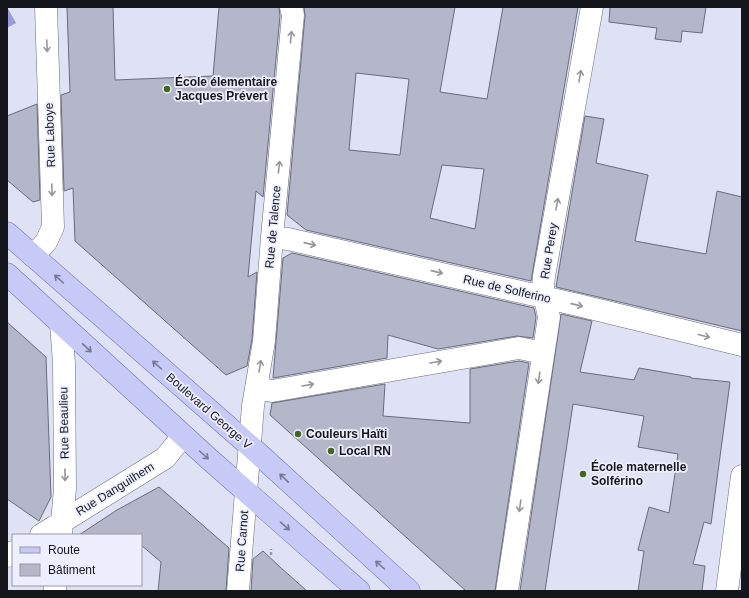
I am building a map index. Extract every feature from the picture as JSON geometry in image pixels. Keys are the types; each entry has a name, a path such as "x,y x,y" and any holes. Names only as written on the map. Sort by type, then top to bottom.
{"main road":[{"name":"Boulevard George V","path":"7,232 250,446 409,591"},
{"path":"7,274 183,436 359,591"}],"street":[{"name":"Rue Laboye","path":"33,256 46,242 53,227 46,7"},
{"name":"Rue de Talence","path":"250,446 256,388 264,341 272,237 293,15 291,7"},
{"name":"Rue Perey","path":"507,591 543,353 550,317 545,298 544,276 592,7"},
{"name":"Rue de Solferino","path":"272,237 296,240 742,345"},
{"name":"Rue Beaulieu","path":"61,324 64,362 65,488 62,528"},
{"path":"256,388 272,391 519,348 543,353"},
{"name":"Rue Danguilhem","path":"44,534 62,528 165,458 183,436"},
{"name":"Rue Carnot","path":"238,591 250,446"},
{"path":"727,591 742,476"}],"water":[{"path":"7,7 16,23 7,28"}],"building":[{"path":"67,7 113,7 115,80 213,76 219,7 279,7 280,16 263,197 256,191 248,277 257,272 252,339 247,366 226,375 75,241 73,188 64,191 61,95 70,92"},
{"path":"304,7 455,7 440,92 487,99 503,7 578,7 531,281 306,230 287,215 305,16","holes":["356,73 409,79 400,155 349,150","442,165 484,169 475,229 430,218"]},
{"path":"610,7 706,7 702,33 682,31 681,42 655,39 657,28 609,22"},
{"path":"37,104 40,200 33,202 7,180 7,116"},
{"path":"585,116 604,119 596,163 648,175 635,241 706,254 717,191 742,197 742,331 556,287"},
{"path":"292,253 534,308 536,317 533,338 517,336 438,349 388,335 387,358 273,378 283,258"},
{"path":"561,314 592,321 580,372 634,380 639,368 691,378 730,382 711,524 704,522 693,564 705,566 702,591 638,591 644,551 638,550 649,507 669,513 678,454 638,447 644,416 573,404 545,591 520,591"},
{"path":"7,322 46,357 51,497 39,521 7,499"},
{"path":"519,361 529,363 495,591 466,591 270,415 272,403 385,384 383,416 470,423 470,369"},
{"path":"159,487 229,548 226,591 158,591 161,562 142,546 142,534 81,534 117,510"},
{"path":"263,551 307,591 251,591 253,559"}],"place":[{"name":"École élementaire Jacques Prévert","path":"167,89"},
{"name":"Couleurs Haïti","path":"298,434"},
{"name":"Local RN","path":"331,451"},
{"name":"École maternelle Solférino","path":"583,474"}]}
